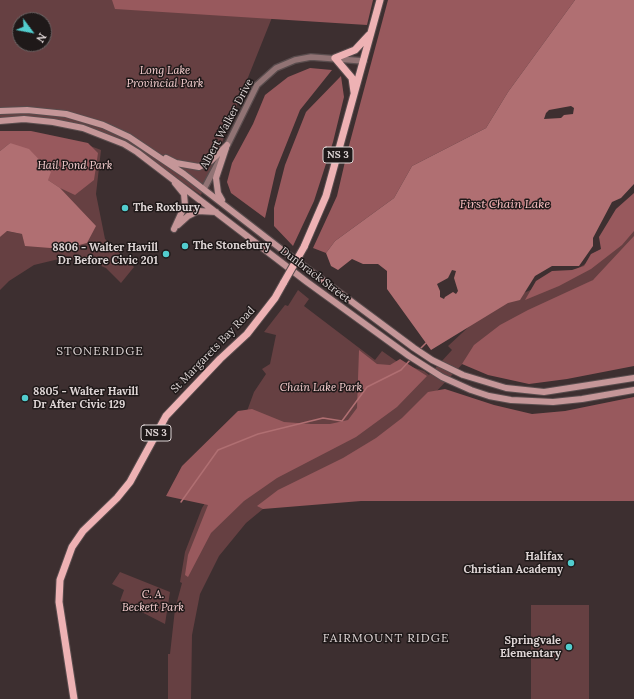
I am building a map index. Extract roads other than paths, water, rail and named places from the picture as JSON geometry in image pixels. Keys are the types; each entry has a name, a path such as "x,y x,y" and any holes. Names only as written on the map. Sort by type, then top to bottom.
{"main road":[{"name":"St Margarets Bay Road","path":"74,699 59,602 60,580 72,547 83,531 117,498 130,482 166,416 220,359 247,334 275,298 304,247 326,196 380,0"},
{"path":"355,95 352,78 335,58 355,50 366,39 371,30"},
{"name":"Dunbrack Street","path":"0,111 37,110 75,116 120,132 156,154 225,204 281,249 395,334 432,360 449,369 476,380 506,388 544,392 634,378"},
{"name":"Dunbrack Street","path":"0,121 24,119 53,122 90,130 137,152 222,215 301,277 389,341 442,377 477,392 512,400 553,402 582,399 634,390"},
{"path":"156,154 176,163 198,167 211,161 227,145"},
{"path":"225,204 218,193 216,178 227,145"},
{"path":"168,174 180,188 185,198 183,212 174,228 188,216 198,211 213,211 222,215"}],"street":[{"name":"Albert Walker Drive","path":"204,189 254,90 269,73 287,63 303,58 319,56 364,61"}],"water":[{"name":"First Chain Lake","path":"575,0 634,0 634,184 621,198 612,202 593,238 593,246 579,266 552,266 535,276 520,300 508,303 431,350 387,289 387,271 378,264 363,264 352,259 338,270 331,266 326,253 335,241 394,198 412,166 486,128 508,92","holes":["571,106 574,108 573,114 564,115 561,118 544,119 549,110","452,270 456,271 454,278 458,291 456,294 453,292 444,299 440,297 440,291 437,284 448,278"]},
{"path":"10,143 29,149 51,172 48,180 60,188 96,226 87,243 63,249 25,246 22,234 7,231 0,237 0,151"}],"waterway":[{"path":"419,350 426,343"},
{"path":"181,502 218,450 258,434 323,418 342,421 367,387 401,370 411,359"}],"place":[{"name":"The Roxbury","path":"125,208"},
{"name":"The Stonebury","path":"185,246"},
{"name":"8806 - Walter Havill Dr Before Civic 201","path":"166,254"},
{"name":"8805 - Walter Havill Dr After Civic 129","path":"25,398"},
{"name":"Halifax Christian Academy","path":"571,563"},
{"name":"Springvale Elementary","path":"569,647"}],"district":[{"name":"STONERIDGE","path":"100,352"},
{"name":"FAIRMOUNT RIDGE","path":"386,639"}],"park label":[{"name":"Long Lake Provincial Park","path":"165,77"},
{"name":"Hail Pond Park","path":"75,166"},
{"name":"Chain Lake Park","path":"321,388"},
{"name":"C. A. Beckett Park","path":"153,601"}]}
